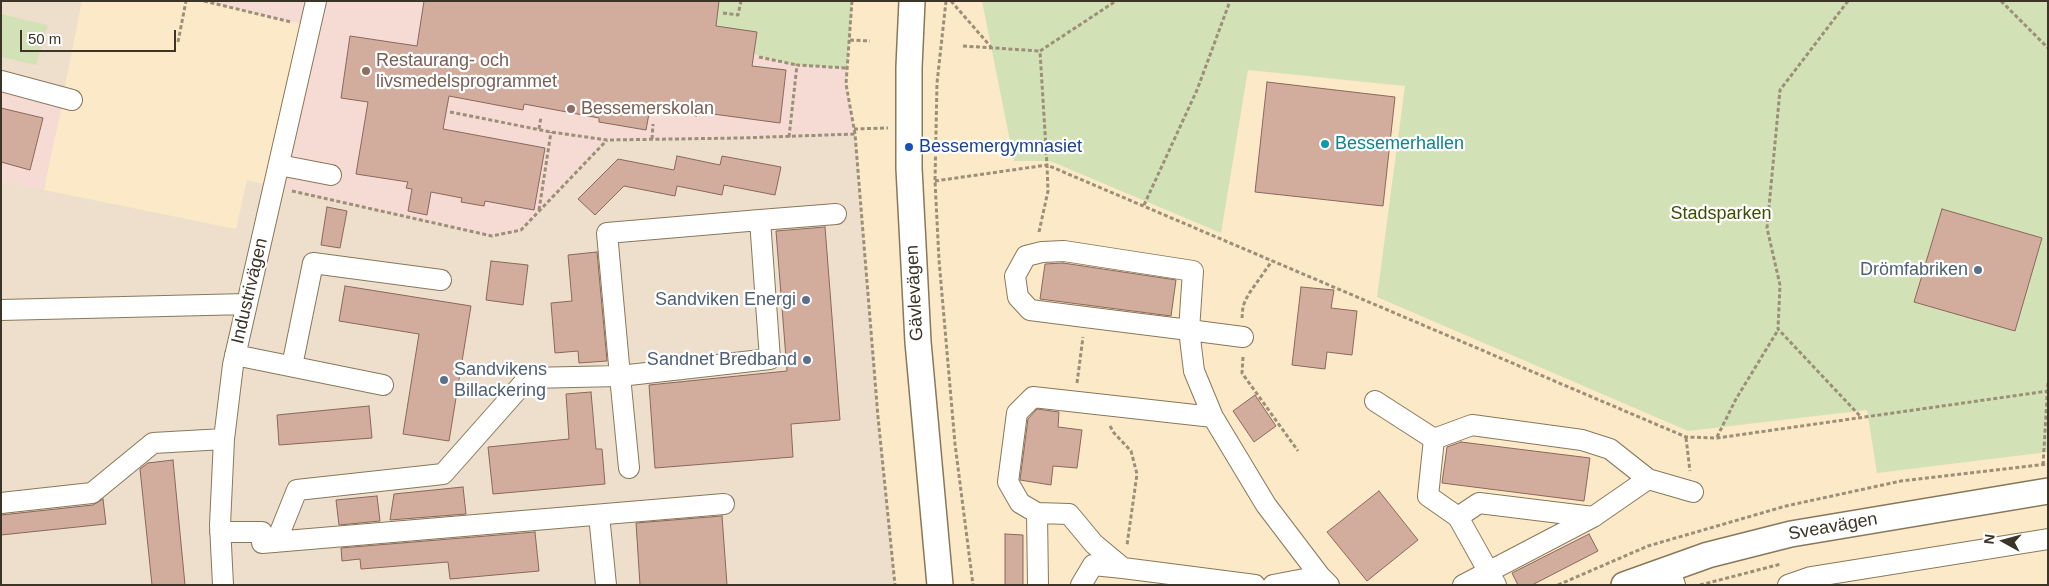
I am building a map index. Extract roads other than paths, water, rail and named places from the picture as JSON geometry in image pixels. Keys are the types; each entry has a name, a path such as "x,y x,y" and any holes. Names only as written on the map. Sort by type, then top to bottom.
{"main road":[{"name":"Gävlevägen","path":"912,1 908,68 909,168 918,342 940,585"},
{"name":"Sveavägen","path":"1624,585 1672,576 1791,534 2047,492"}],"street":[{"name":"Industrivägen","path":"223,585 220,532 224,439 235,355 316,1"},
{"path":"1,81 72,100"},
{"path":"279,165 331,175"},
{"path":"629,468 607,233 836,214"},
{"path":"276,542 296,490 443,474 528,378 620,376 770,359 760,220"},
{"path":"1243,337 1188,330 1030,310 1018,297 1015,276 1026,256 1042,252 1064,251 1193,271 1188,330 1194,371 1213,417 1266,505 1324,581"},
{"path":"292,366 313,263 441,280"},
{"path":"1,310 247,304"},
{"path":"235,355 383,385"},
{"path":"1123,568 1094,544 1068,514 1037,513 1020,503 1008,482 1017,414 1033,397 1213,417"},
{"path":"1375,401 1434,439"},
{"path":"1434,439 1472,425 1582,440 1610,449 1648,479 1693,492"},
{"path":"1,503 92,493 153,443 224,439"},
{"path":"1434,439 1428,496 1458,517 1493,578"},
{"path":"1463,585 1493,578 1593,517 1648,479"},
{"path":"1458,517 1479,503 1593,517"},
{"path":"220,532 262,532 262,544 724,504"},
{"path":"1037,513 1038,585"},
{"path":"599,515 606,585"},
{"path":"1788,585 1811,578 2048,539"},
{"path":"1082,585 1093,565 1255,585"},
{"path":"1273,585 1324,581"}],"place":[{"name":"Restaurang- och livsmedelsprogrammet","path":"366,71"},
{"name":"Bessemerskolan","path":"571,109"},
{"name":"Bessemerhallen","path":"1325,144"},
{"name":"Bessemergymnasiet","path":"909,147"},
{"name":"Drömfabriken","path":"1978,270"},
{"name":"Sandviken Energi","path":"806,300"},
{"name":"Sandnet Bredband","path":"807,360"},
{"name":"Sandvikens Billackering","path":"444,380"}],"park label":[{"name":"Stadsparken","path":"1721,214"}]}
